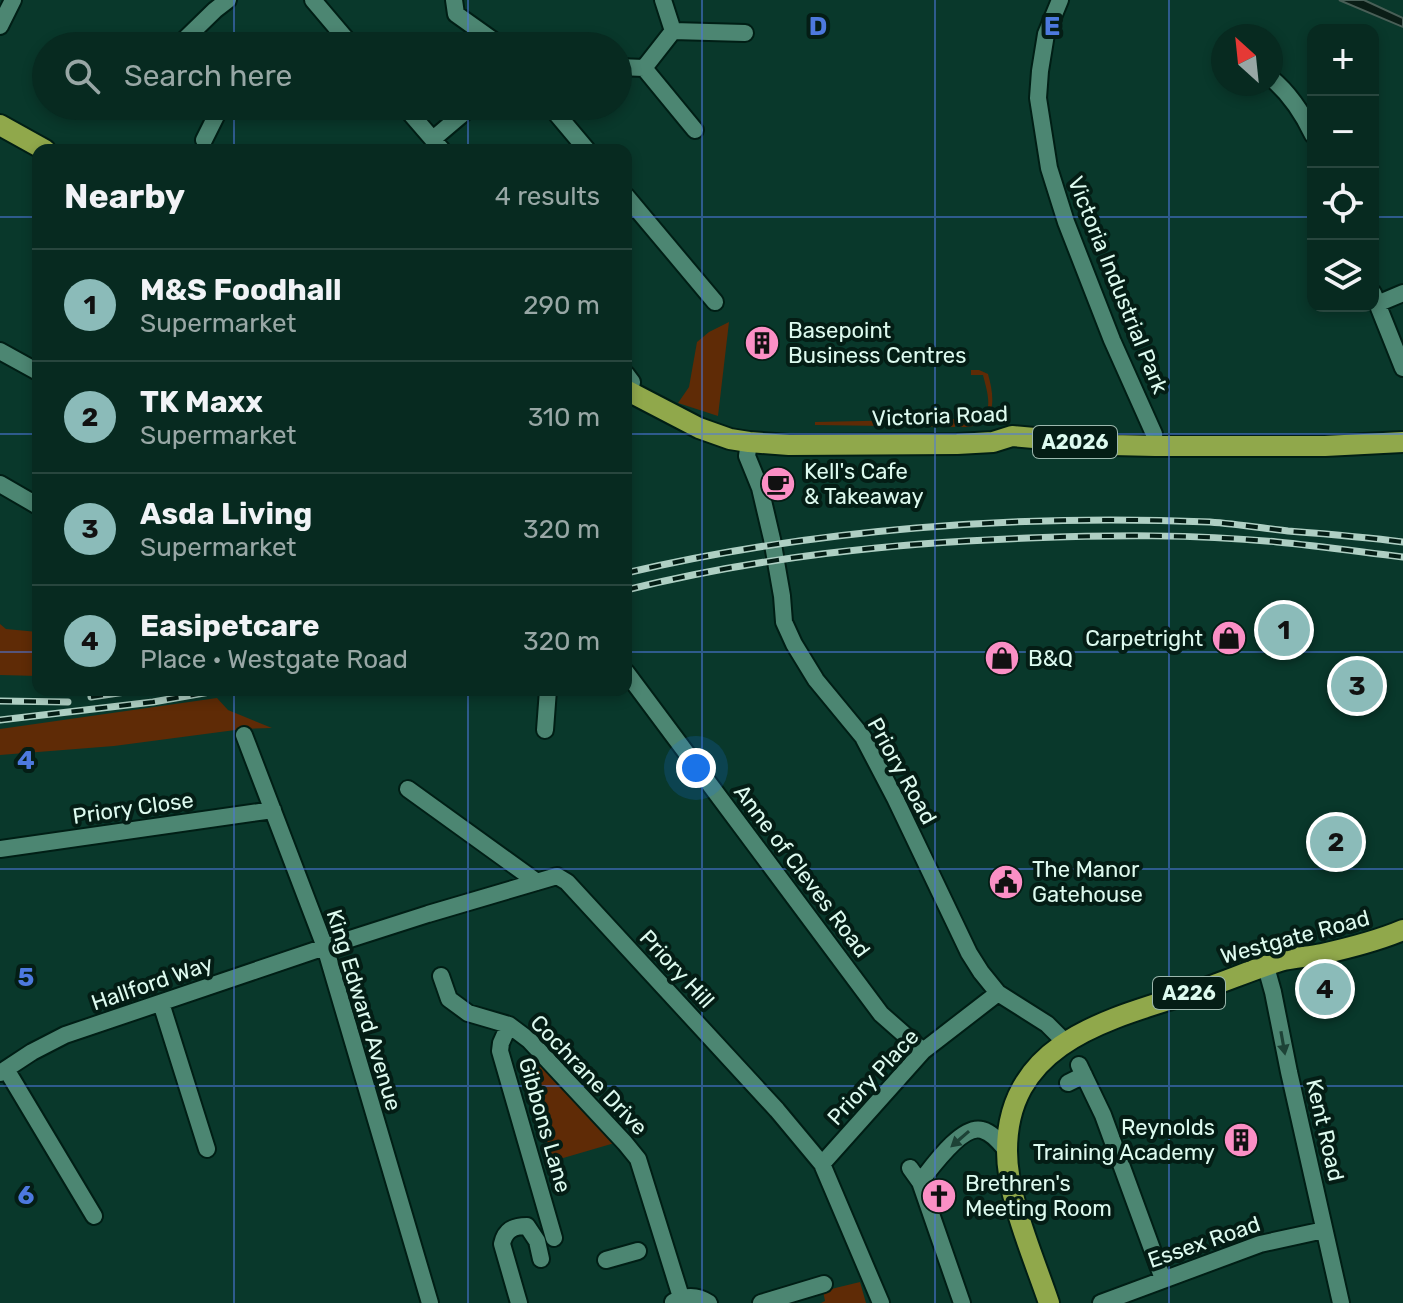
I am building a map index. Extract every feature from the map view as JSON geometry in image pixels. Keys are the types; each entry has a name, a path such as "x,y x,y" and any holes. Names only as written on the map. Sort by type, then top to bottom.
{"main road":[{"path":"0,125 34,144"},
{"name":"Victoria Road","path":"632,388 699,428 749,442 789,445 957,444 993,442 1012,436 1155,446 1325,446 1403,442"},
{"name":"Westgate Road","path":"1007,1151 1011,1121 1021,1090 1046,1056 1065,1042 1111,1018 1279,961 1383,939 1403,930"},
{"path":"1007,1151 1011,1186 1049,1303"}],"street":[{"path":"0,26 13,0"},
{"path":"192,32 228,0"},
{"path":"313,0 340,32"},
{"path":"454,0 456,14 481,32"},
{"path":"663,0 673,31"},
{"name":"Victoria Industrial Park","path":"1060,0 1046,34 1038,98 1049,168 1066,222 1112,340 1154,434 1155,446"},
{"path":"673,31 745,33"},
{"path":"644,68 673,31"},
{"path":"632,68 644,68 695,130"},
{"path":"1283,89 1307,122"},
{"path":"204,140 214,120"},
{"path":"416,120 437,144 459,120"},
{"path":"562,120 582,144"},
{"path":"632,203 715,302"},
{"path":"1379,298 1403,293"},
{"path":"1379,309 1403,368"},
{"path":"0,351 32,369"},
{"name":"Priory Road","path":"749,442 747,456 760,488 772,539 784,622 794,644 816,680 863,737 981,972 998,993 1047,1024 1065,1042"},
{"path":"0,484 32,503"},
{"name":"Anne of Cleves Road","path":"632,680 881,1014 923,1051"},
{"path":"545,730 548,696"},
{"name":"King Edward Avenue","path":"244,735 325,947 430,1303"},
{"path":"408,789 537,882"},
{"name":"Priory Close","path":"0,849 273,810"},
{"name":"Priory Hill","path":"325,947 557,876 567,882 777,1110 822,1164 881,1303"},
{"name":"Hallford Way","path":"3,1071 65,1035 325,947"},
{"name":"Kent Road","path":"1266,967 1341,1303"},
{"name":"Cochrane Drive","path":"441,976 449,999 458,1006 468,1013 509,1025 529,1040 638,1159 652,1247 677,1300"},
{"name":"Priory Place","path":"822,1164 923,1051 998,993"},
{"path":"161,1003 207,1149"},
{"name":"Gibbons Lane","path":"509,1025 500,1051 554,1238"},
{"path":"1068,1083 1082,1070 1103,1115 1163,1279"},
{"path":"3,1071 94,1216"},
{"path":"962,1303 915,1175 971,1130 984,1131 993,1136 1007,1151"},
{"path":"519,1303 502,1244 509,1230 527,1226 537,1241 541,1259"},
{"name":"Essex Road","path":"1101,1303 1260,1244 1324,1230"},
{"path":"606,1260 652,1247"},
{"path":"761,1303 824,1284"},
{"path":"677,1300 690,1296 709,1303"}],"shaded area":[{"path":"1339,0 1364,0 1403,18 1403,27"},
{"path":"729,322 718,416 678,403 689,387 697,342"},
{"path":"971,370 988,374 992,403 987,418 981,423 960,427 960,420 980,417 988,408 983,375 971,375"},
{"path":"955,419 955,427 815,425 815,422"},
{"path":"0,624 6,629 32,631 32,676 0,675"},
{"path":"217,698 228,710 272,728 0,755 0,729"},
{"path":"537,1053 618,1142 553,1161 522,1058"},
{"path":"860,1282 866,1303 821,1303 825,1301 823,1291"}],"railway":[{"path":"632,572 769,545 842,535 1064,520 1210,522 1403,542"},
{"path":"632,589 776,560 876,548 1028,538 1215,538 1403,557"},
{"path":"91,697 98,696"},
{"path":"0,720 187,696"},
{"path":"0,701 68,702"}],"place":[{"name":"Basepoint Business Centres","path":"762,343"},
{"name":"Kell's Cafe & Takeaway","path":"778,484"},
{"name":"M&S Foodhall","path":"1284,630"},
{"name":"Carpetright","path":"1229,638"},
{"name":"B&Q","path":"1002,658"},
{"name":"Asda Living","path":"1357,686"},
{"name":"TK Maxx","path":"1336,842"},
{"name":"The Manor Gatehouse","path":"1006,882"},
{"name":"Easipetcare","path":"1325,989"},
{"name":"Reynolds Training Academy","path":"1241,1140"},
{"name":"Brethren's Meeting Room","path":"939,1196"}]}
